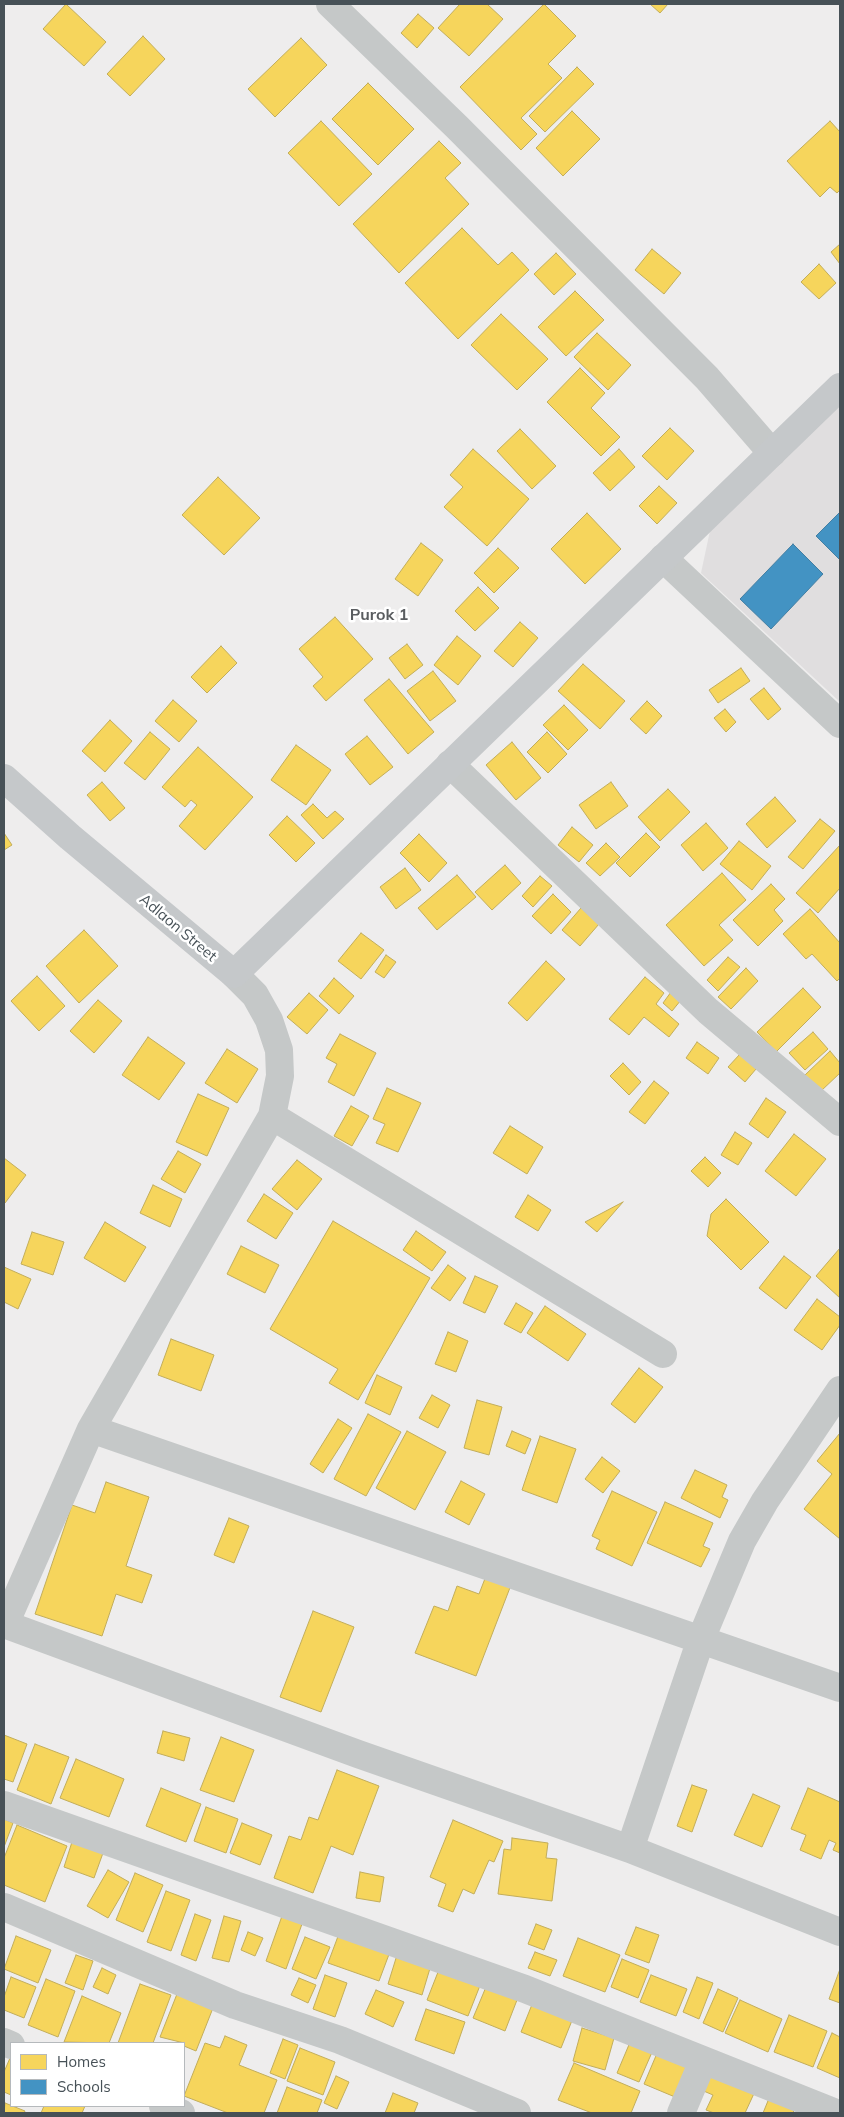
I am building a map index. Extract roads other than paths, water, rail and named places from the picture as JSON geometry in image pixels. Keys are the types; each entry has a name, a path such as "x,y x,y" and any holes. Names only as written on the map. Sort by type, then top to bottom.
{"street":[{"path":"330,4 457,127 707,378 772,453"},
{"path":"234,974 840,387"},
{"path":"663,558 840,724"},
{"path":"450,764 708,1012 840,1122"},
{"name":"Adlaon Street","path":"4,778 84,849 234,974 255,995 269,1020 279,1050 280,1076 272,1116 92,1429 4,1624"},
{"path":"272,1116 664,1354"},
{"path":"630,1849 701,1639 742,1541 765,1501 837,1401"},
{"path":"92,1429 840,1688"},
{"path":"4,1624 368,1758 630,1849 840,1932"},
{"path":"4,1805 525,1990 836,2113"},
{"path":"4,1906 235,2005 340,2040 517,2113"},
{"path":"681,2113 704,2061"},
{"path":"166,2107 182,2113"}],"district":[{"name":"Purok 1","path":"379,615"}]}
